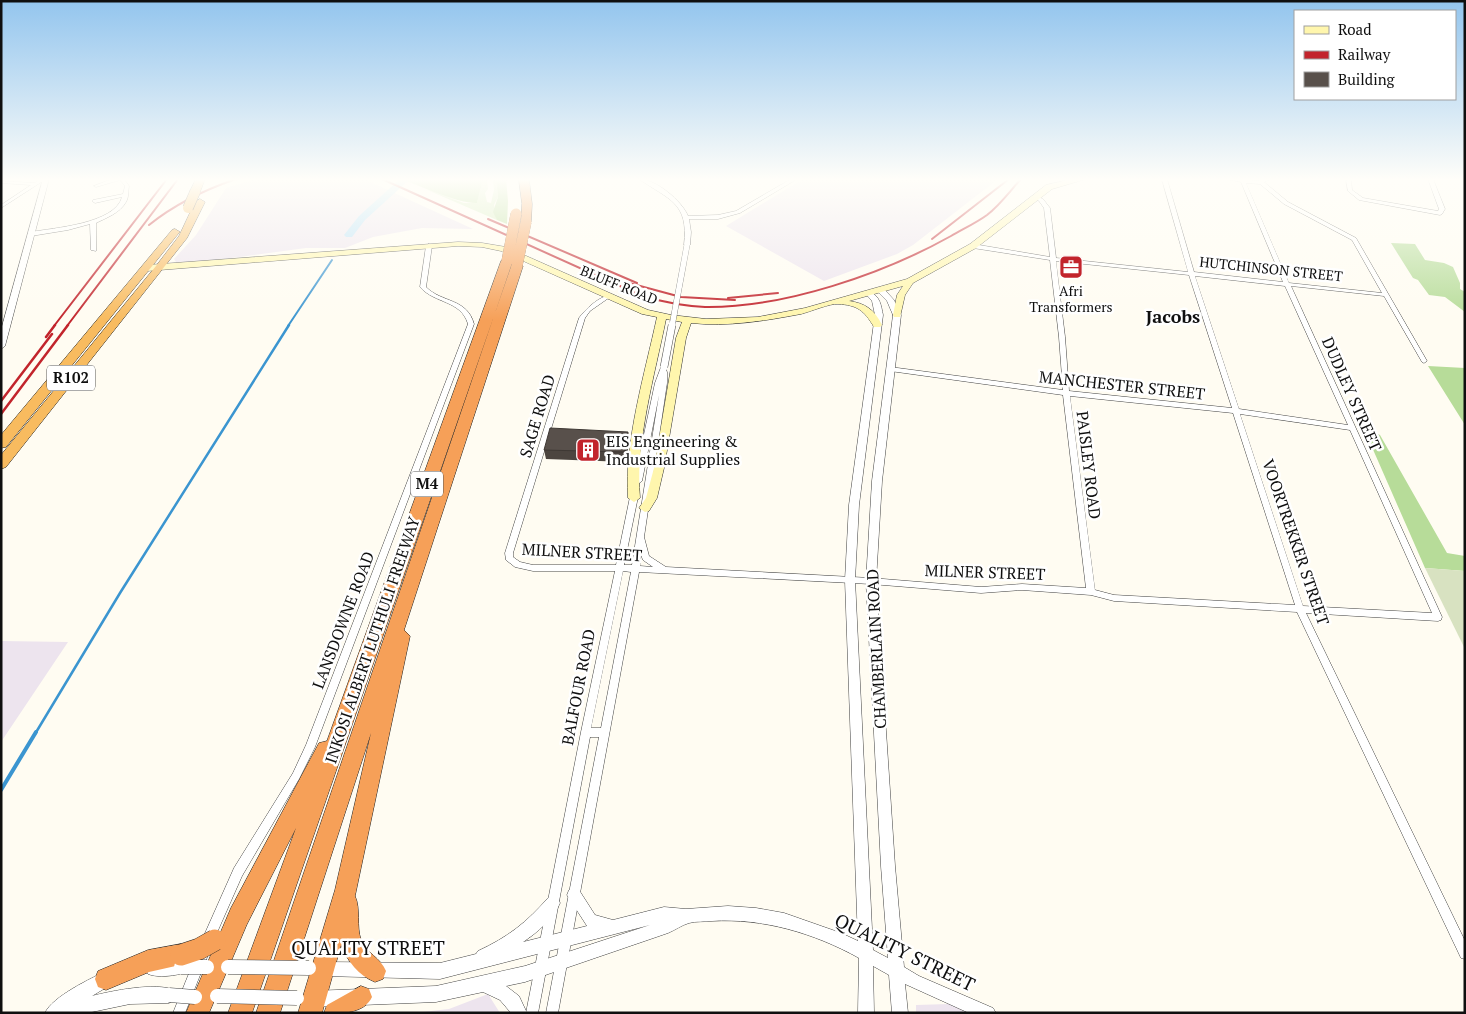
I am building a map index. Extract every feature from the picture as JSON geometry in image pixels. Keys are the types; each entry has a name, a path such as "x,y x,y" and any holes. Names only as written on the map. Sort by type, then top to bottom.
{"highway":[{"name":"R102","path":"1,444 147,268 173,236 178,226"},
{"name":"R102","path":"1,464 160,268 184,236 189,226"},
{"name":"INKOSI ALBERT LUTHULI FREEWAY","path":"240,1013 349,708 512,264 515,226"},
{"name":"INKOSI ALBERT LUTHULI FREEWAY","path":"268,1013 415,568 525,226"},
{"path":"307,1003 317,968 346,890 415,568"},
{"path":"203,1001 239,916 349,708"},
{"path":"346,890 351,946 361,961 375,971"},
{"path":"106,979 148,961 181,961 215,940 239,916"},
{"path":"335,1013 361,996"}],"main road":[{"name":"BLUFF ROAD","path":"147,268 471,244 492,246 632,308 687,320 751,321 778,317 870,294 910,281 973,246 998,226"},
{"path":"897,315 901,296 910,281"},
{"path":"833,303 850,303 866,308 872,313 877,325"},
{"path":"634,498 632,473 644,400 662,316"},
{"path":"645,508 651,498 659,468 681,338 687,320"}],"street":[{"path":"2,344 33,226"},
{"path":"31,234 71,226"},
{"path":"93,226 94,250"},
{"name":"BALFOUR ROAD","path":"552,1013 635,570 664,383 664,369 689,226"},
{"name":"PAISLEY ROAD","path":"1049,226 1066,393 1091,592"},
{"name":"VOORTREKKER STREET","path":"1177,226 1235,411 1300,609 1465,954"},
{"name":"DUDLEY STREET","path":"1262,226 1286,284 1438,617"},
{"path":"1330,226 1354,239 1424,361"},
{"name":"LANSDOWNE ROAD","path":"179,1013 214,924 238,872 304,761 316,733 471,324 468,313 428,292 423,287 430,246"},
{"name":"HUTCHINSON STREET","path":"973,246 1053,259 1386,295"},
{"path":"881,291 890,300 897,315"},
{"name":"CHAMBERLAIN ROAD","path":"866,1013 866,954 850,580 854,505 879,309 870,294"},
{"name":"SAGE ROAD","path":"509,553 582,318 588,310 607,297"},
{"path":"1,315 10,314"},
{"name":"CHAMBERLAIN ROAD","path":"897,315 873,531 871,581 888,866 900,1013"},
{"name":"BALFOUR ROAD","path":"532,1013 619,568 658,383 664,369"},
{"name":"MANCHESTER STREET","path":"890,369 1066,393 1235,411 1352,428"},
{"path":"640,532 646,558 665,571"},
{"name":"MILNER STREET","path":"509,553 513,563 533,568 619,568 871,581 981,590 1022,587 1091,592 1114,598 1438,617"},
{"path":"586,732 604,733"},
{"path":"574,895 591,921 616,927"},
{"path":"452,969 511,944 526,933 553,903"},
{"name":"QUALITY STREET","path":"181,961 217,967 440,971 664,914 686,916 728,913 784,920 841,940 914,981 988,1013"},
{"name":"QUALITY STREET","path":"66,1013 111,999 169,995 203,1001 307,1003 361,996 436,994 539,970 668,926 686,916"},
{"path":"53,1013 66,1002 106,979"},
{"path":"485,984 507,993 519,1013"}],"shaded area":[{"path":"202,226 467,226 473,229 422,228 373,237 345,248 306,248 178,265 174,259"},
{"path":"727,226 937,226 913,245 897,254 824,281"},
{"path":"1,641 68,642 1,742"},
{"path":"488,994 500,1013 414,1013 449,1009"},
{"path":"949,1004 969,1013 916,1013 916,1005"}],"green space":[{"path":"1391,243 1415,244 1425,260 1444,263 1453,267 1460,283 1460,289 1465,292 1465,312 1445,297 1429,295 1418,280 1413,278"},
{"path":"1428,366 1465,368 1465,425"},
{"path":"1364,429 1369,429 1380,435 1447,553 1465,556 1465,571 1425,568"},
{"path":"1425,568 1465,571 1465,649"}],"building":[{"path":"550,428 628,432 624,452 544,450"}],"waterway":[{"path":"349,235 356,226"},
{"path":"288,326 332,260"},
{"path":"35,734 120,593 289,325"},
{"path":"1,790 36,732"}],"railway":[{"path":"54,326 131,226"},
{"path":"67,326 142,226"},
{"path":"487,226 642,296 689,306 705,307 767,302 832,286 895,263 968,226"},
{"path":"505,226 637,283"},
{"path":"932,239 948,226"},
{"path":"629,283 681,297 735,300"},
{"path":"728,298 778,293"},
{"path":"46,337 55,325"},
{"path":"1,414 68,325"},
{"path":"1,401 52,334"}],"place":[{"name":"Afri Transformers","path":"1071,267"},
{"name":"EIS Engineering & Industrial Supplies","path":"588,450"}],"district":[{"name":"Jacobs","path":"1173,317"}]}
